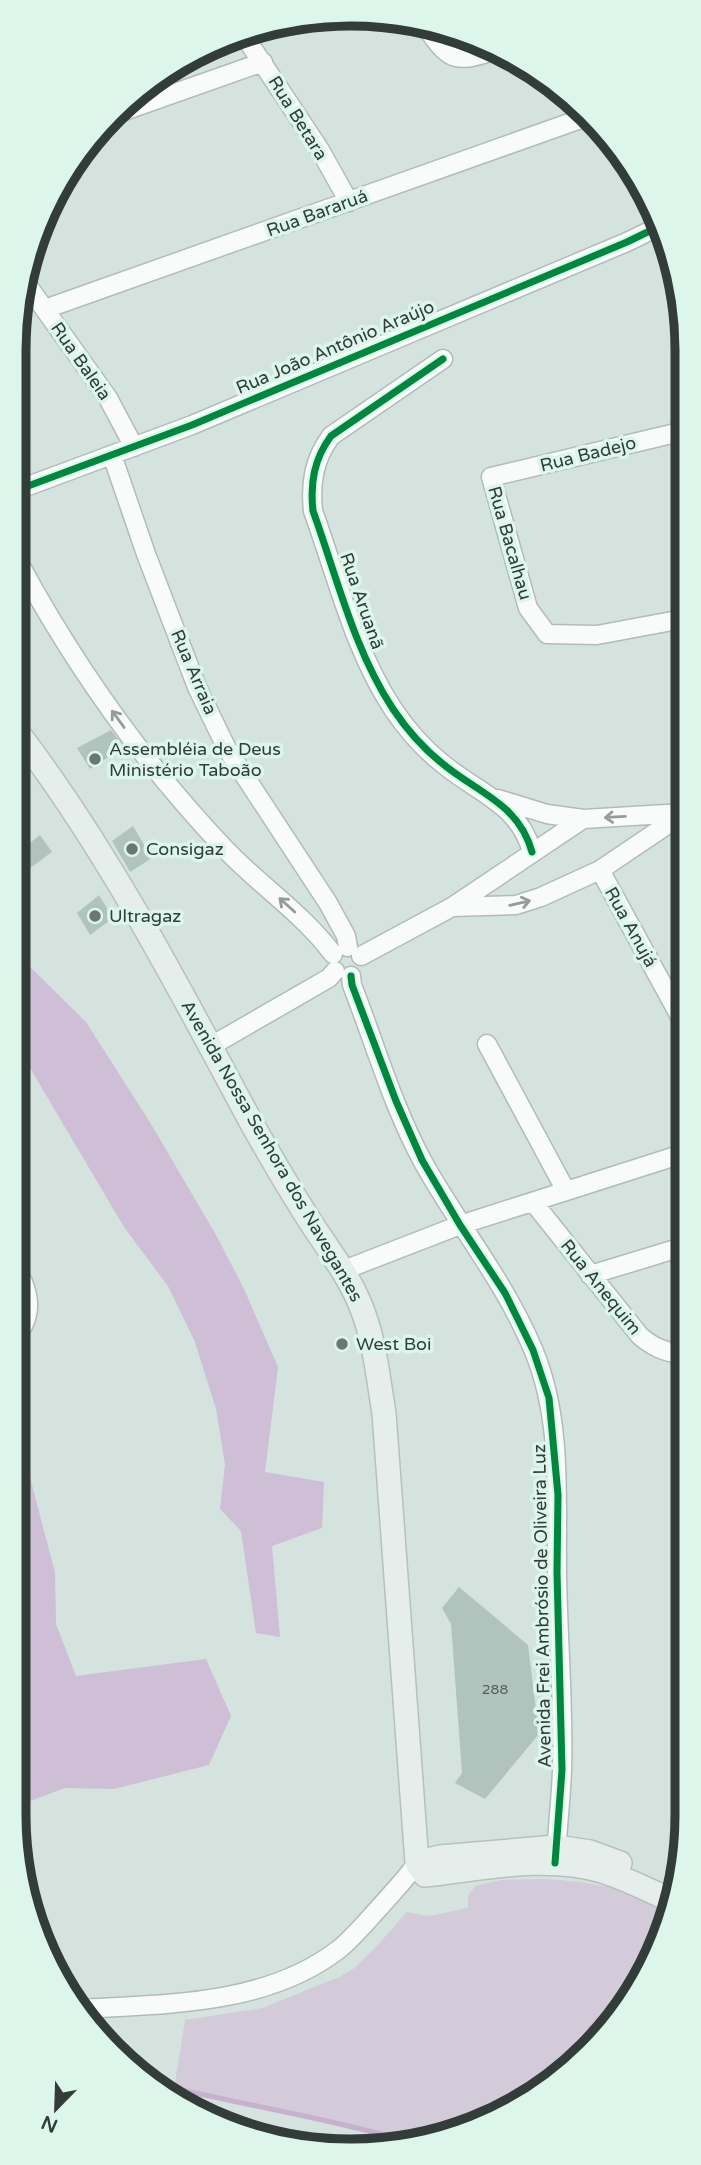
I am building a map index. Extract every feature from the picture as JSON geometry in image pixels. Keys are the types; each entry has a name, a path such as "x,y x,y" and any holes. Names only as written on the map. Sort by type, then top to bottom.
{"main road":[{"name":"Avenida Nossa Senhora dos Navegantes","path":"26,744 84,829 211,1046 281,1174 344,1270 362,1309 374,1346 384,1413 417,1871"},
{"path":"417,1871 530,1864 556,1855 590,1852 668,1883"},
{"path":"556,1855 628,1880 664,1897"}],"street":[{"path":"433,37 440,47 458,59 482,55"},
{"name":"Rua Betara","path":"249,42 320,150 349,202"},
{"path":"138,106 263,62"},
{"name":"Rua Bararuá","path":"45,309 579,120"},
{"name":"Rua João Antônio Araújo","path":"26,487 192,425 652,230"},
{"name":"Rua Baleia","path":"31,291 108,398 134,447"},
{"name":"Rua Aruanã","path":"443,359 331,436 321,449 311,490 313,511 367,665 393,710 420,744 444,765 492,797 522,825 532,852"},
{"name":"Rua Badejo","path":"491,477 675,433"},
{"name":"Rua Arraia","path":"112,455 146,554 197,687 227,749 328,903 346,936 345,961"},
{"name":"Rua Bacalhau","path":"491,477 528,608 547,634 597,635 675,620"},
{"name":"Avenida Frei Ambrósio de Oliveira Luz","path":"26,575 76,661 153,767 229,852 345,961 401,1113 422,1160 505,1293 533,1350 549,1398 558,1495 557,1572 562,1770 556,1855"},
{"name":"Rua Aruanã","path":"492,797 547,814 583,819 675,813"},
{"path":"452,907 516,905 541,897 600,870 675,818"},
{"path":"211,1046 329,978 345,961 452,907 583,819"},
{"name":"Rua Anujá","path":"600,870 675,1007"},
{"path":"487,1044 566,1191"},
{"path":"344,1270 460,1224 675,1156"},
{"name":"Rua Anequim","path":"533,1202 640,1336 652,1346 675,1354"},
{"path":"590,1275 675,1249"},
{"path":"26,1292 30,1301 26,1320"},
{"path":"90,2008 192,2002 245,1992 286,1979 338,1950 417,1871"}],"shaded area":[{"path":"26,963 86,1022 151,1124 216,1235 244,1289 278,1367 265,1472 324,1482 322,1528 272,1546 280,1637 256,1633 241,1531 220,1509 225,1464 216,1409 195,1342 168,1286 124,1227 26,1061"},
{"path":"26,1461 55,1573 56,1624 76,1676 206,1659 231,1716 209,1765 114,1789 65,1788 26,1803"},
{"path":"544,1879 577,1882 608,1887 662,1903 641,1958 608,2012 580,2044 531,2084 494,2105 455,2122 414,2133 384,2137 181,2091 174,2087 185,2020 262,2008 339,1977 353,1969 375,1948 407,1912 429,1916 468,1908 468,1896 475,1886 502,1880"}],"building":[{"name":"Assembléia de Deus Ministério Taboão","path":"111,730 124,747 90,769 77,748"},
{"name":"Consigaz","path":"133,826 152,858 130,872 112,841"},
{"path":"40,835 52,852 26,871 26,846"},
{"name":"Ultragaz","path":"99,895 113,918 90,935 77,913"},
{"path":"459,1587 528,1645 539,1734 485,1799 455,1783 462,1773 451,1624 442,1608"}],"waterway":[{"path":"179,2090 391,2136"}],"cycle path":[{"path":"26,487 192,425 652,230"},
{"path":"443,359 331,436 314,472 313,511 357,638 393,709 416,739 436,758 496,801 518,822 532,852"},
{"path":"351,976 352,985 396,1101 422,1160 460,1225 505,1293 533,1350 549,1398 558,1495 557,1572 562,1770 555,1863"}],"place":[{"name":"Assembléia de Deus Ministério Taboão","path":"95,759"},
{"name":"Consigaz","path":"132,849"},
{"name":"Ultragaz","path":"95,916"},
{"name":"West Boi","path":"342,1344"}]}
